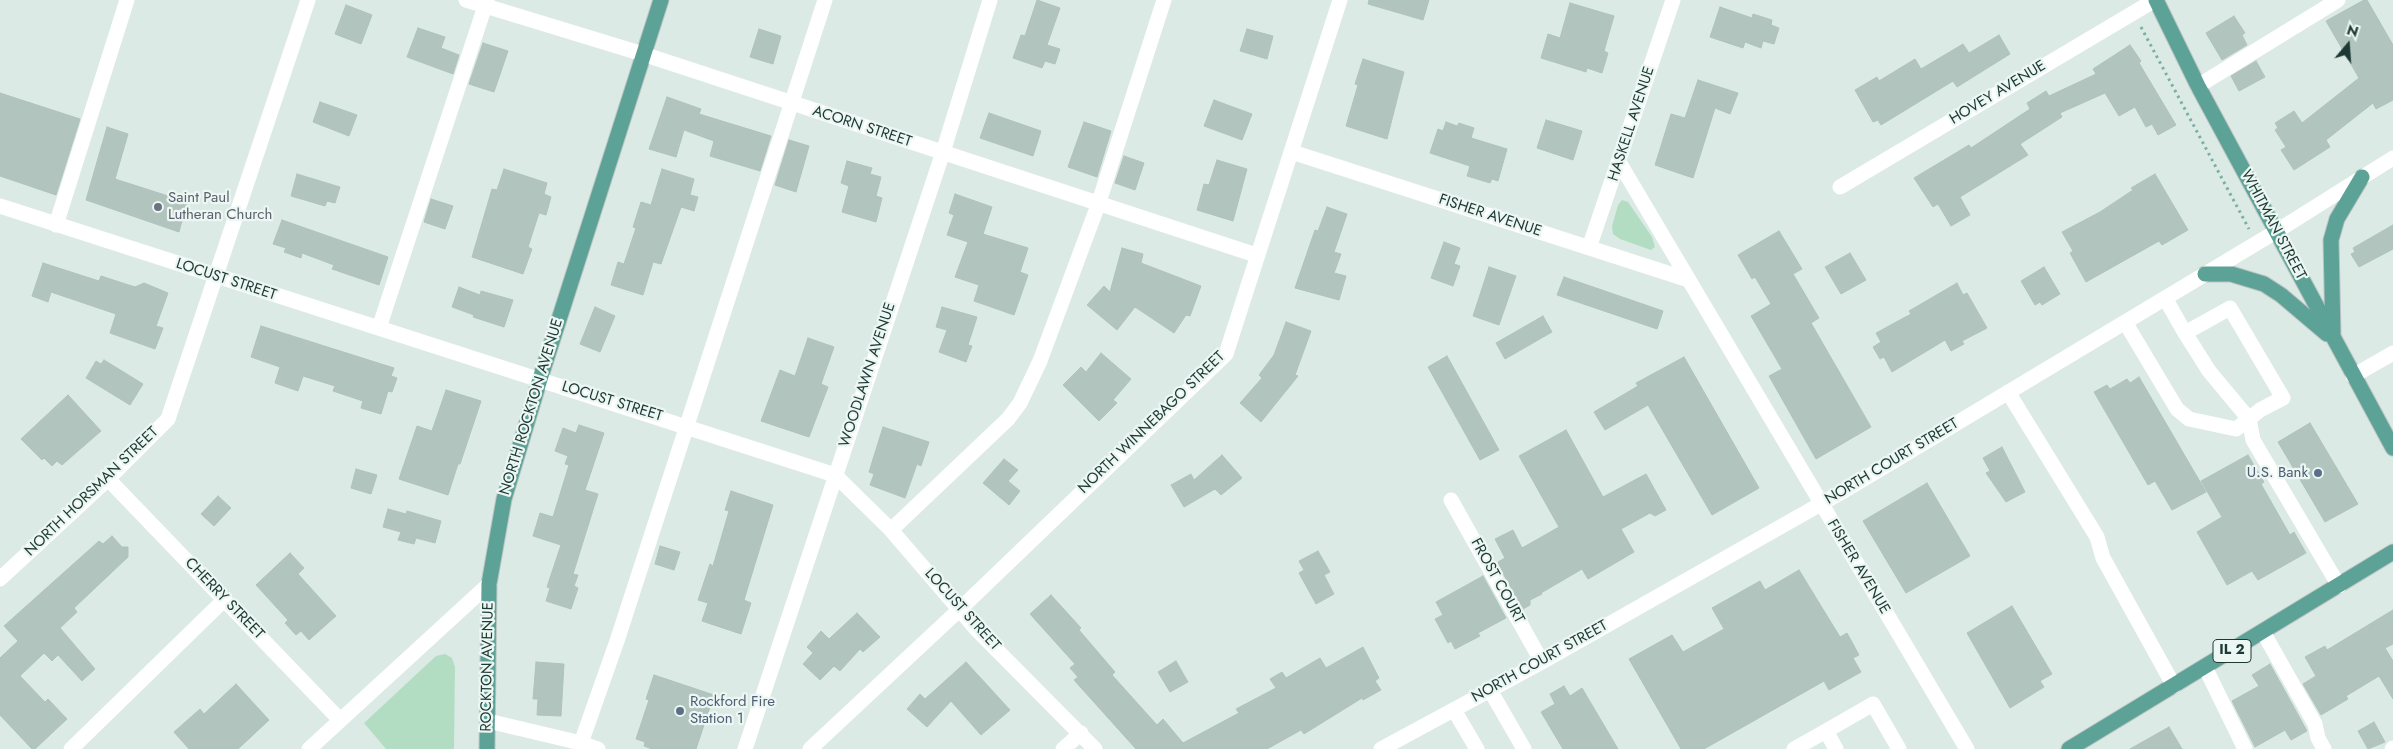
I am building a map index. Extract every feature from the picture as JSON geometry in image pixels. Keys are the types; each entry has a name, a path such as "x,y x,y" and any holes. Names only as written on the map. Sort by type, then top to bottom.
{"main road":[{"name":"NORTH ROCKTON AVENUE","path":"489,584 504,499 540,379 661,0"},
{"name":"WHITMAN STREET","path":"2156,0 2198,86 2393,448"},
{"path":"2333,339 2331,240 2343,207 2362,177"},
{"path":"2205,274 2231,274 2264,284 2282,295 2333,339"},
{"name":"IL 2","path":"2069,749 2393,552"},
{"name":"ROCKTON AVENUE","path":"487,749 489,584"}],"street":[{"path":"56,225 127,0"},
{"name":"NORTH HORSMAN STREET","path":"0,579 108,479 168,419 308,0"},
{"name":"ACORN STREET","path":"466,0 486,3 790,104 943,152 1098,205 1256,255"},
{"path":"581,743 617,641 685,425 825,0"},
{"name":"WOODLAWN AVENUE","path":"745,749 943,152 990,0"},
{"path":"890,530 1008,419 1020,403 1040,361 1098,205 1164,0"},
{"name":"NORTH WINNEBAGO STREET","path":"810,749 959,610 1226,354 1256,255 1292,152 1340,0"},
{"name":"HASKELL AVENUE","path":"1589,248 1673,0"},
{"name":"HOVEY AVENUE","path":"1840,187 2156,0"},
{"path":"2198,86 2338,0"},
{"path":"379,328 486,3"},
{"name":"FISHER AVENUE","path":"1292,152 1689,280"},
{"name":"NORTH COURT STREET","path":"1381,749 1542,662 1820,504 2277,231 2393,158"},
{"name":"FISHER AVENUE","path":"1619,162 1820,504 1968,749"},
{"name":"LOCUST STREET","path":"0,206 217,277 685,425 835,475 890,530 977,630 1095,749"},
{"path":"2165,298 2209,371 2249,419 2253,440 2339,586"},
{"path":"2125,322 2177,409 2189,419 2236,429 2260,410 2283,398 2230,308 2185,332"},
{"path":"2353,376 2393,353"},
{"path":"2008,392 2098,537 2103,558 2174,686"},
{"name":"CHERRY STREET","path":"108,479 340,720"},
{"name":"FROST COURT","path":"1452,500 1542,662"},
{"path":"309,749 489,584"},
{"path":"71,749 225,599"},
{"path":"2263,632 2315,724 2318,738 2324,749"},
{"path":"2205,667 2244,749"},
{"path":"1490,690 1524,749"},
{"path":"1794,749 1873,704 1899,749"},
{"path":"1454,710 1477,749"},
{"path":"488,721 581,743 598,749"},
{"path":"1826,732 1836,749"},
{"path":"1063,749 1081,733"}],"path":[{"path":"2133,13 2257,243"}],"green space":[{"path":"1622,200 1628,202 1652,237 1655,247 1651,250 1620,239 1613,234 1612,226 1618,205"},
{"path":"445,654 452,658 455,667 454,749 386,749 364,723 436,656"}],"building":[{"path":"1037,0 1060,8 1047,45 1060,49 1055,64 1045,61 1042,68 1013,58 1021,35 1025,36"},
{"path":"1369,0 1429,0 1423,20 1368,4"},
{"path":"2367,0 2393,45 2393,100 2376,109 2373,103 2326,140 2330,147 2294,170 2281,150 2286,147 2275,130 2278,128 2275,123 2294,111 2302,123 2359,78 2326,21"},
{"path":"1570,3 1614,16 1604,51 1608,53 1602,73 1587,68 1586,72 1541,58 1548,34 1560,38"},
{"path":"346,5 372,15 361,44 335,34"},
{"path":"1720,7 1752,18 1753,14 1772,20 1771,25 1779,28 1774,44 1763,41 1761,48 1745,42 1743,48 1710,37"},
{"path":"2234,16 2245,33 2242,35 2247,45 2222,60 2206,33"},
{"path":"418,28 445,37 441,48 459,55 453,74 407,57"},
{"path":"759,29 781,36 773,64 750,57"},
{"path":"1247,29 1273,36 1267,59 1240,51"},
{"path":"1999,35 2010,54 1957,87 1953,81 1881,125 1878,120 1873,122 1855,90 1877,77 1879,81 1915,59 1921,69 1963,44 1969,53"},
{"path":"483,43 508,51 494,92 469,84"},
{"path":"2130,45 2141,61 2139,63 2176,125 2158,135 2152,124 2146,127 2135,107 2119,116 2105,93 2060,113 2062,117 2020,144 2028,155 1960,197 1970,215 1951,226 1938,204 1933,207 1914,178 1969,145 1971,148 2030,109 2027,103 2046,91 2049,96 2096,74 2093,69"},
{"path":"1363,59 1404,72 1387,139 1346,126 1358,85 1355,84"},
{"path":"2256,61 2265,77 2239,91 2231,76"},
{"path":"1698,80 1738,93 1730,114 1715,108 1693,178 1655,165 1671,114 1685,118"},
{"path":"0,93 80,119 56,195 0,176"},
{"path":"667,97 701,109 699,114 771,136 760,171 710,156 714,141 684,130 676,157 649,149"},
{"path":"1214,100 1252,114 1242,140 1204,126"},
{"path":"320,102 357,115 349,136 313,122"},
{"path":"989,113 1041,131 1033,156 980,138"},
{"path":"1546,120 1582,131 1573,160 1537,148"},
{"path":"1084,122 1111,131 1097,177 1068,167"},
{"path":"1446,122 1457,126 1459,123 1474,128 1471,138 1507,149 1498,181 1492,179 1490,183 1467,176 1470,166 1430,153 1438,129 1443,131"},
{"path":"107,127 128,134 115,179 187,202 179,232 86,200"},
{"path":"789,140 809,146 796,192 775,185"},
{"path":"1124,156 1144,163 1135,190 1115,183"},
{"path":"1217,160 1247,169 1233,221 1197,210 1204,184 1209,185"},
{"path":"847,161 872,168 870,174 881,177 876,196 882,198 876,222 842,212 849,186 841,183"},
{"path":"504,169 547,183 544,194 551,197 546,215 539,213 528,247 532,249 523,274 472,257 492,189 497,190"},
{"path":"662,169 694,179 690,195 698,197 694,211 681,207 661,264 653,262 643,295 611,285 618,262 624,264 636,228 633,227 641,202 651,205"},
{"path":"297,174 340,187 335,203 327,201 325,206 291,196"},
{"path":"2155,174 2188,230 2162,245 2159,241 2086,282 2070,253 2073,251 2062,232 2100,212 2133,190 2131,188"},
{"path":"955,194 992,207 983,234 1028,248 1020,272 1028,275 1014,315 974,301 979,285 955,277 968,242 947,235 954,215 949,213"},
{"path":"431,199 453,206 445,229 424,222"},
{"path":"1327,207 1347,214 1334,252 1341,254 1334,273 1346,276 1339,300 1295,288 1315,230 1318,231"},
{"path":"282,220 388,257 379,285 332,269 334,265 302,253 301,258 284,252 286,248 273,244"},
{"path":"2393,225 2393,249 2359,267 2351,254 2355,252 2353,248"},
{"path":"1779,231 1802,269 1793,274 1819,318 1811,323 1871,427 1816,459 1769,376 1782,369 1751,316 1771,304 1755,277 1752,279 1738,255"},
{"path":"1444,242 1460,248 1454,264 1460,266 1453,286 1431,278"},
{"path":"1122,248 1143,254 1141,263 1201,286 1190,316 1186,315 1174,333 1135,307 1117,330 1087,305 1104,286 1110,292"},
{"path":"1850,253 1866,280 1841,294 1825,267"},
{"path":"43,263 99,281 101,276 135,287 144,283 168,293 156,326 163,328 155,349 110,333 116,314 51,292 48,302 32,296"},
{"path":"1489,267 1516,276 1499,325 1473,316"},
{"path":"2044,267 2060,294 2042,305 2040,302 2035,305 2021,281"},
{"path":"1564,277 1663,311 1657,329 1557,295"},
{"path":"1957,283 1963,295 1967,293 1987,328 1962,341 1964,344 1951,351 1945,340 1892,372 1884,357 1880,359 1873,347 1881,342 1876,333 1911,314 1909,311"},
{"path":"459,287 480,295 481,291 513,300 504,327 473,317 474,315 452,307"},
{"path":"595,307 615,316 600,352 580,344"},
{"path":"942,307 977,317 968,345 972,346 966,362 939,352 947,330 936,327"},
{"path":"1543,316 1552,332 1505,359 1496,343"},
{"path":"1286,322 1311,331 1295,375 1298,376 1261,422 1240,403 1262,378 1259,375 1274,355"},
{"path":"261,326 394,368 391,376 397,378 392,392 388,391 381,414 361,408 363,401 333,391 335,386 303,376 298,391 275,383 280,367 251,357"},
{"path":"808,338 834,347 821,384 828,387 809,437 761,421 780,370 795,376"},
{"path":"1101,353 1131,379 1113,400 1117,403 1099,421 1063,385 1081,367 1086,372"},
{"path":"1447,356 1499,450 1480,460 1428,367"},
{"path":"1684,357 1759,488 1712,515 1648,405 1605,430 1594,412 1638,386 1636,383"},
{"path":"104,360 143,384 130,405 86,378 96,361 101,364"},
{"path":"2139,377 2206,492 2172,510 2155,481 2148,485 2094,392 2107,385 2110,389 2127,379 2130,383"},
{"path":"446,390 481,401 448,495 399,479 417,426 432,431"},
{"path":"68,395 101,431 62,465 57,461 52,466 44,458 42,460 21,439"},
{"name":"U.S. Bank","path":"2310,423 2358,504 2325,522 2278,442"},
{"path":"579,425 604,433 585,490 598,494 573,574 578,575 574,586 578,588 571,609 546,601 550,588 547,587 561,545 533,536 540,513 553,517 569,465 565,464 568,456 555,451 563,428 576,433"},
{"path":"883,427 929,442 921,466 917,464 905,498 870,485 874,474 869,472"},
{"path":"1566,430 1603,497 1646,474 1666,510 1655,516 1650,513 1621,529 1634,552 1588,579 1582,569 1530,600 1530,605 1523,609 1500,568 1498,562 1505,558 1495,539 1513,530 1522,548 1559,527 1519,456"},
{"path":"2002,447 2025,492 2006,502 1986,473 1990,471 1983,458"},
{"path":"1222,455 1242,478 1221,495 1215,489 1184,507 1171,485 1191,474 1194,480"},
{"path":"2248,455 2264,482 2261,484 2290,535 2294,532 2306,553 2258,580 2252,571 2227,585 2197,532 2222,517 2201,481"},
{"path":"1004,459 1018,470 1008,481 1020,491 1009,505 983,483"},
{"path":"356,469 377,475 371,494 351,488"},
{"path":"1927,483 1970,556 1906,593 1863,521"},
{"path":"731,491 773,505 744,600 751,603 741,634 702,621 708,603 698,600 710,564 713,566 729,511 725,510"},
{"path":"218,496 231,508 214,526 201,514"},
{"path":"388,509 406,514 407,511 441,521 435,543 416,538 414,544 398,540 401,532 383,527"},
{"path":"112,536 122,547 128,547 128,557 74,608 77,612 60,628 95,669 82,681 58,655 52,661 44,653 20,676 45,702 48,699 67,719 35,749 32,749 0,715 0,658 18,641 4,626 99,541 103,544"},
{"path":"660,546 680,552 674,570 655,564"},
{"path":"1318,551 1330,572 1324,575 1334,594 1316,604 1299,573 1304,570 1299,561"},
{"path":"290,553 304,568 298,574 336,616 309,640 301,631 296,635 285,623 288,620 256,585"},
{"path":"1799,570 1840,637 1847,633 1859,655 1853,658 1861,672 1829,690 1824,681 1704,749 1681,749 1629,659 1672,635 1683,652 1724,629 1712,608 1760,581 1765,590"},
{"path":"1483,576 1506,618 1478,633 1480,636 1455,649 1451,641 1448,643 1435,619 1443,615 1436,602"},
{"path":"1051,595 1081,628 1079,630 1115,672 1112,675 1157,725 1163,719 1183,743 1239,713 1236,709 1276,688 1270,679 1282,672 1286,678 1320,658 1326,668 1363,647 1379,678 1375,681 1381,690 1363,700 1362,698 1304,734 1301,730 1267,749 1136,749 1074,680 1078,677 1070,668 1075,664 1030,614"},
{"path":"2012,606 2052,674 2040,681 2044,687 2010,708 1967,633"},
{"path":"2393,610 2393,644 2385,648 2393,661 2393,699 2379,676 2346,696 2348,699 2321,715 2303,684 2316,676 2305,657 2325,646 2327,650"},
{"path":"857,613 880,637 863,652 860,649 840,671 834,666 820,680 803,664 813,653 807,647 821,631 829,639"},
{"path":"1176,661 1188,682 1170,692 1158,672"},
{"path":"536,662 564,664 561,716 537,715 538,699 533,699"},
{"path":"966,662 1010,710 981,735 951,701 927,727 907,709 920,694 925,699"},
{"path":"2270,664 2307,731 2291,740 2285,730 2255,747 2232,701 2259,686 2252,675"},
{"name":"Rockford Fire Station 1","path":"654,675 714,695 696,749 652,749 644,746 645,742 636,739 649,700 646,699"},
{"path":"236,684 269,720 238,749 189,749 174,732 200,709 204,714"},
{"path":"1564,686 1570,696 1582,688 1618,749 1563,749 1541,712 1555,704 1550,694"},
{"path":"2374,722 2385,742 2368,749 2358,731"},
{"path":"2169,727 2182,749 2130,749"}],"place":[{"name":"Saint Paul Lutheran Church","path":"158,207"},
{"name":"U.S. Bank","path":"2318,473"},
{"name":"Rockford Fire Station 1","path":"680,711"}]}
